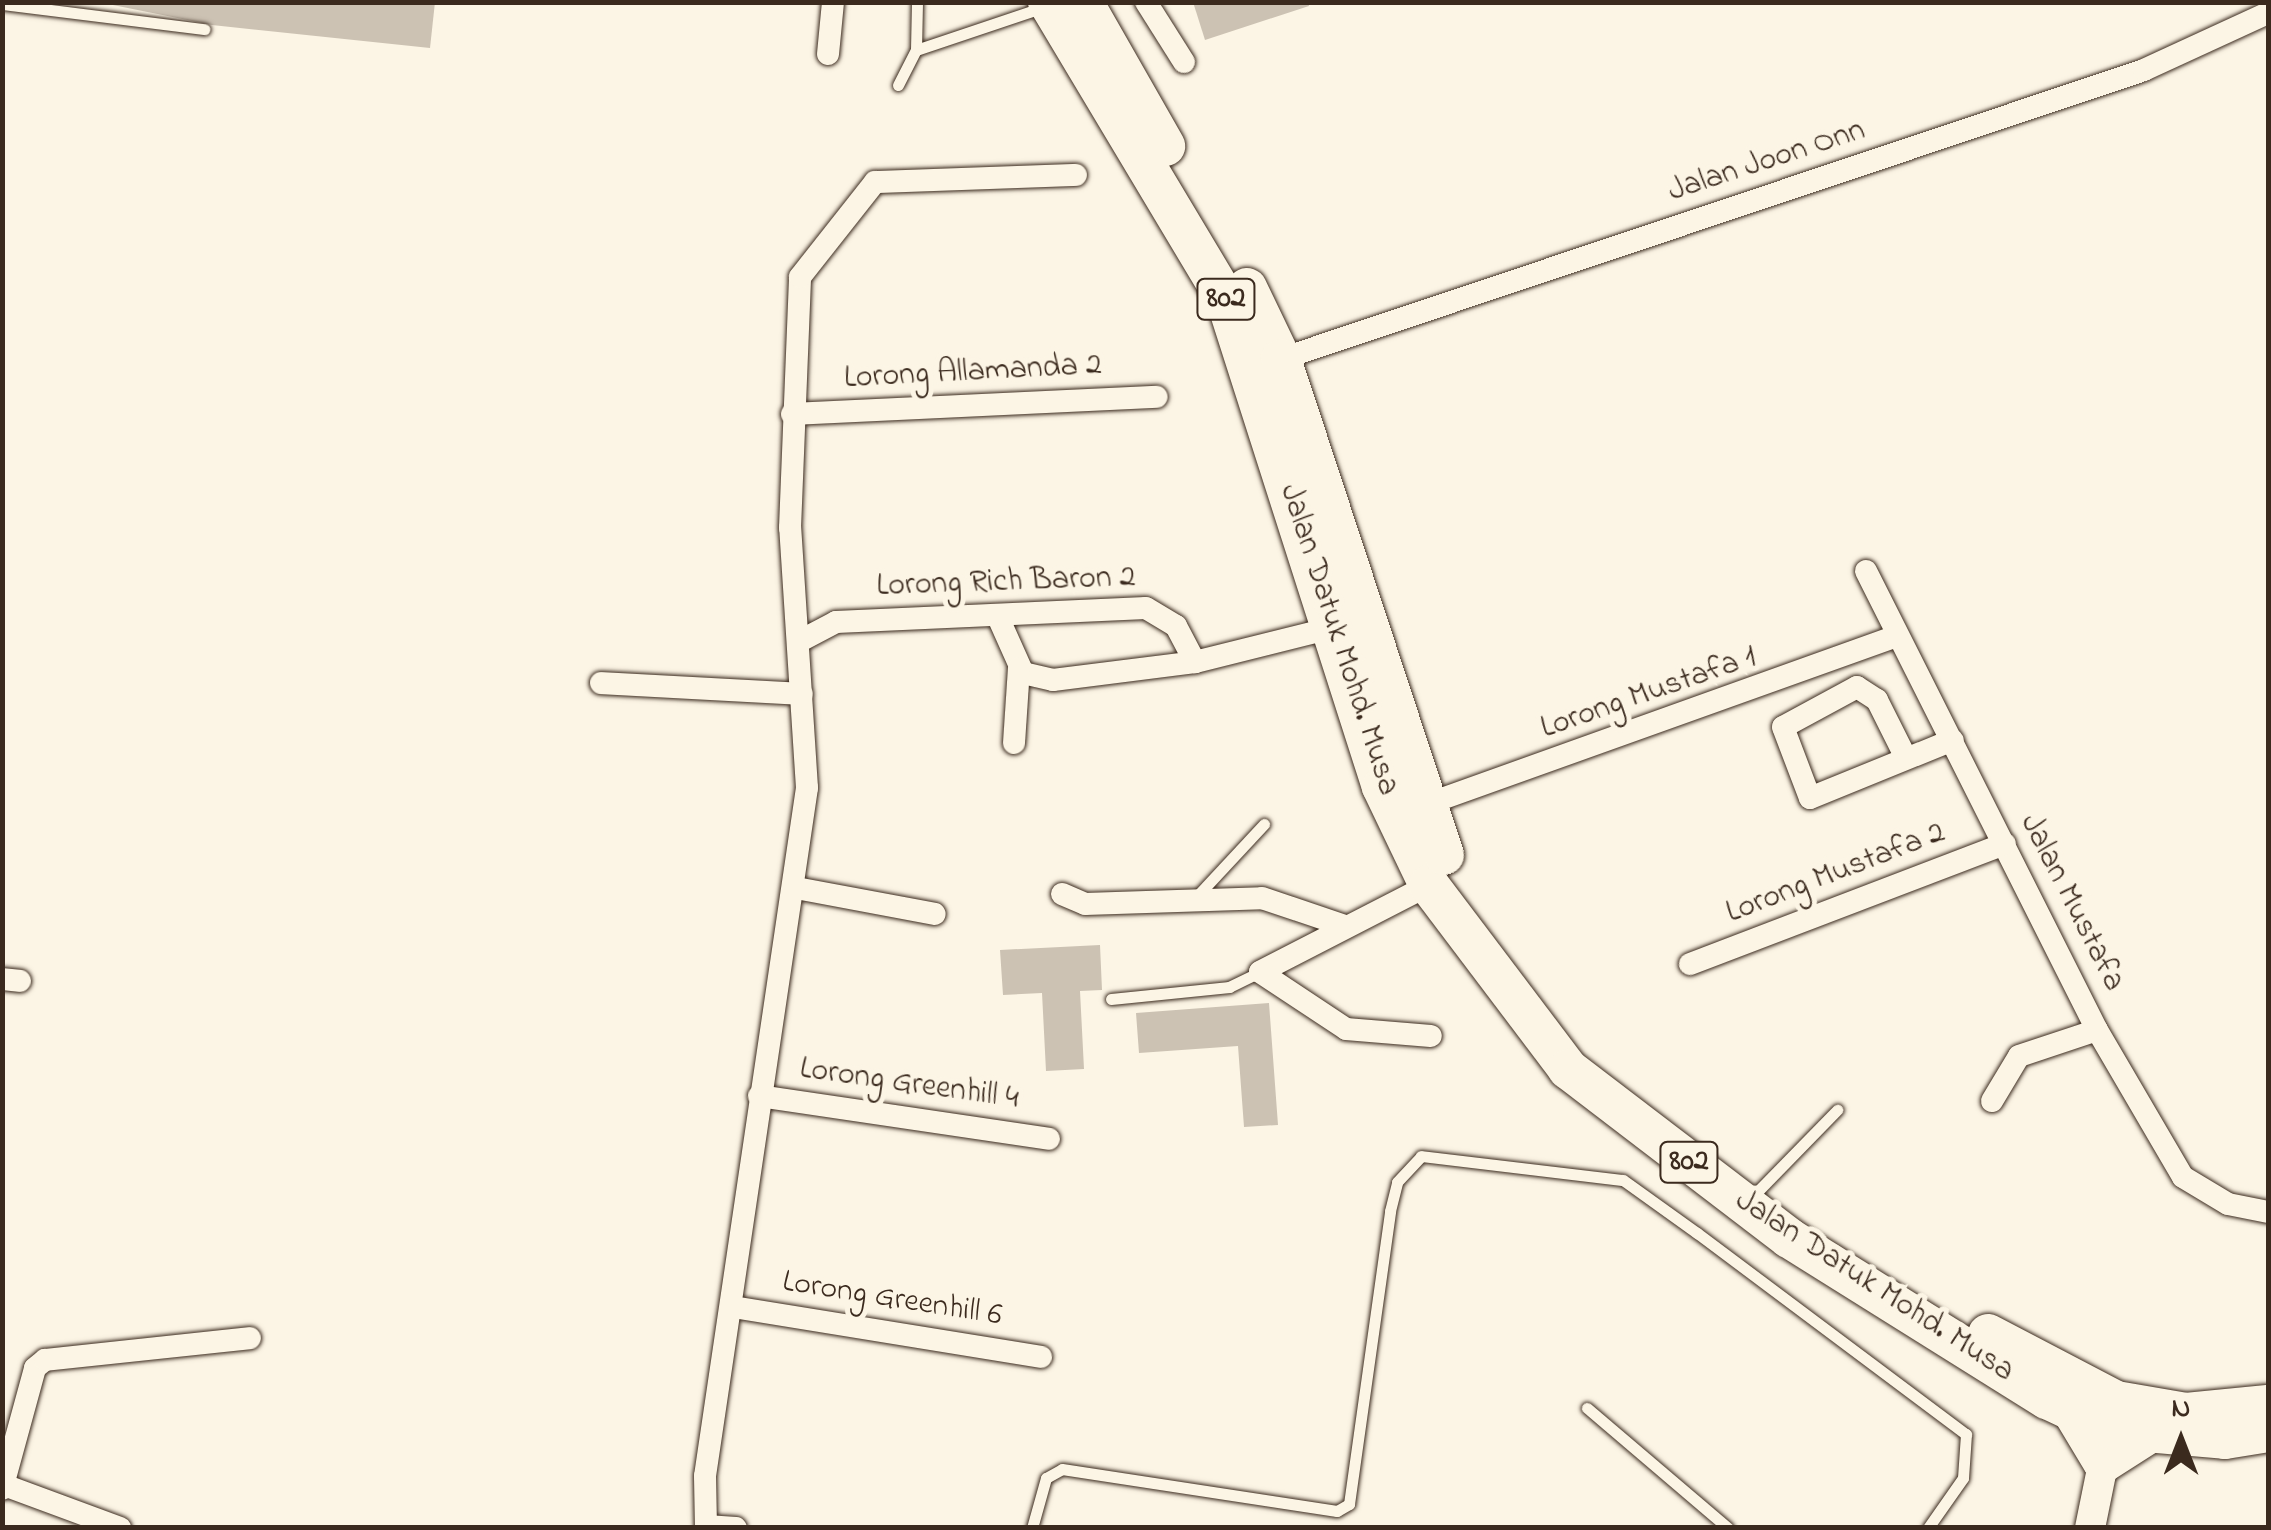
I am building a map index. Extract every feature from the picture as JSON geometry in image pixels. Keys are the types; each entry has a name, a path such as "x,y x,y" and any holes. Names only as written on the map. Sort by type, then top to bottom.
{"highway":[{"name":"Jalan Datuk Mohd. Musa","path":"1060,4 1282,359 1422,806 1500,964 1575,1050 1757,1192 2116,1401 2186,1413 2268,1405"},
{"name":"Jalan Datuk Mohd. Musa","path":"1060,4 1226,300 1382,787 1429,885 1568,1069 1789,1238 2071,1410 2110,1428 2268,1432"},
{"path":"1331,628 1355,592"}],"main road":[{"path":"2071,1410 2103,1464 2153,1432"}],"street":[{"path":"828,54 832,2"},
{"path":"1146,2 1184,62"},
{"name":"Jalan Joon Onn","path":"1282,359 2144,70 2268,13"},
{"path":"736,1528 706,1527 760,1096 796,888 807,788 798,642 792,414 800,277 875,182 1076,175"},
{"name":"Lorong Allamanda 2","path":"792,414 1157,397"},
{"name":"Jalan Mustafa","path":"1866,571 1894,637 1953,740 2098,1030 2182,1178 2228,1204 2268,1212"},
{"name":"Lorong Rich Baron 2","path":"798,642 836,622 1146,608 1176,626 1195,662"},
{"path":"998,617 1020,668 1014,743"},
{"path":"1020,668 1054,680 1195,662 1331,628"},
{"name":"Lorong Mustafa 1","path":"1422,806 1768,687 1894,637"},
{"path":"602,684 802,694"},
{"path":"1768,687 1800,711"},
{"path":"1905,756 1864,688 1800,711 1782,727 1810,798 1892,771 1905,756 1953,740"},
{"name":"Lorong Mustafa 2","path":"1690,964 2005,844"},
{"path":"1429,885 1260,972 1346,1029 1431,1036"},
{"path":"796,888 935,914"},
{"path":"1062,894 1085,904 1198,895 1262,898 1346,926"},
{"path":"1992,1101 2019,1056 2098,1030"},
{"name":"Lorong Greenhill 4","path":"760,1096 1049,1139"},
{"name":"Lorong Greenhill 6","path":"733,1307 1041,1357"},
{"path":"120,1528 3,1487 35,1368 45,1360 250,1338"},
{"path":"2090,1528 2103,1464"}],"lane":[{"path":"898,85 916,50 918,2"},
{"path":"2,4 204,29"},
{"path":"916,50 1060,4"},
{"path":"1198,895 1264,824"},
{"path":"1111,999 1229,987 1260,972"},
{"path":"1757,1192 1838,1110"},
{"path":"1032,1528 1046,1478 1062,1469 1337,1512 1349,1504 1390,1211 1396,1182 1421,1156 1623,1180 1697,1233 1966,1434 1963,1478 1928,1528"},
{"path":"1587,1408 1728,1528"}],"building":[{"path":"98,2 435,2 430,48 212,25"},
{"path":"1193,2 1308,2 1309,6 1205,40"},
{"path":"1100,945 1102,990 1080,991 1084,1069 1046,1071 1042,993 1003,995 1000,950"},
{"path":"1269,1003 1278,1125 1244,1127 1238,1046 1139,1053 1136,1013"}]}
